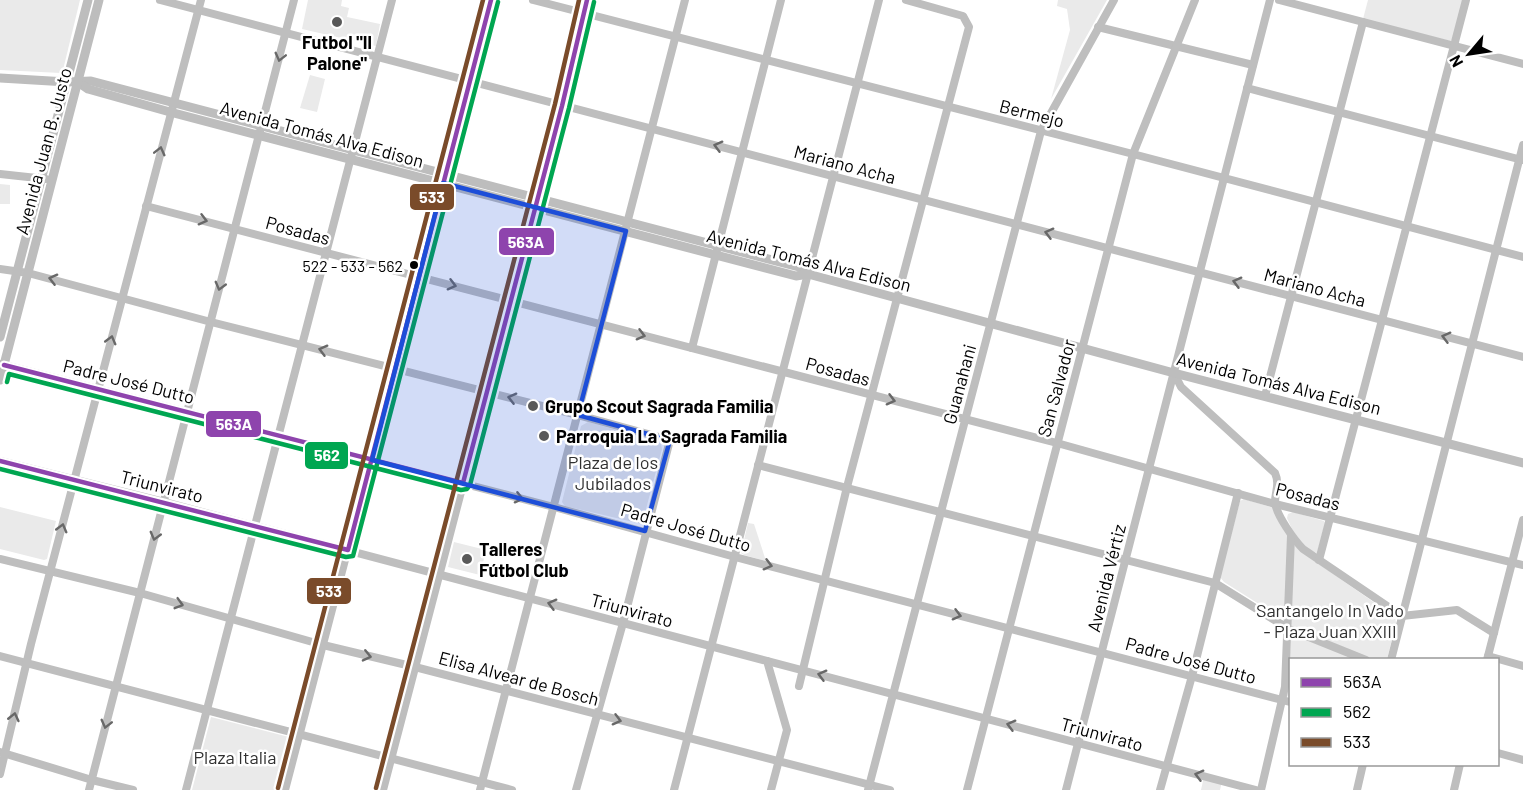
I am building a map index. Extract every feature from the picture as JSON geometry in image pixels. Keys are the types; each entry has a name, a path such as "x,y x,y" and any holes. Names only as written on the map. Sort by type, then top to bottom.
{"main road":[{"name":"Avenida Juan B. Justo","path":"0,337 88,0"},
{"name":"Avenida Juan B. Justo","path":"0,380 2,364 99,0"},
{"path":"0,78 78,82"},
{"name":"Avenida Tomás Alva Edison","path":"78,82 718,251 796,276 808,274"},
{"name":"Avenida Tomás Alva Edison","path":"718,251 799,267 808,274 1174,373 1523,462"}],"street":[{"name":"Mariano Acha","path":"160,0 1523,357"},
{"path":"0,774 3,753 26,663 201,0"},
{"path":"89,790 294,0"},
{"path":"186,790 392,0"},
{"path":"285,790 490,0"},
{"name":"Bermejo","path":"533,0 1523,257"},
{"path":"382,790 562,106 587,0"},
{"path":"481,786 685,0"},
{"path":"692,348 781,0"},
{"path":"674,790 879,0"},
{"path":"799,686 847,487 969,27 963,16 906,0"},
{"name":"Guanahani","path":"869,787 1041,131 1114,0"},
{"name":"San Salvador","path":"967,790 1133,154 1195,0"},
{"name":"Avenida Vértiz","path":"1066,790 1270,0"},
{"path":"1279,0 1523,64"},
{"path":"1319,560 1466,0"},
{"path":"1265,396 1363,22"},
{"path":"1098,27 1253,65"},
{"path":"1247,88 1521,160"},
{"path":"1393,658 1523,145"},
{"path":"0,174 52,180"},
{"name":"Posadas","path":"146,206 1057,443 1275,504 1523,565"},
{"path":"0,269 18,270 670,440 623,623 576,790"},
{"name":"Padre José Dutto","path":"2,364 463,483 1287,701"},
{"path":"1174,373 1181,387 1275,473 1278,480 1275,504 1291,536 1303,549 1402,616 1457,610 1494,633"},
{"name":"Triunvirato","path":"0,461 348,550 1256,790"},
{"path":"758,465 1215,584 1289,629 1361,658"},
{"path":"1160,790 1192,676 1238,493"},
{"path":"1487,658 1523,519"},
{"path":"1261,790 1287,701 1291,536"},
{"name":"Elisa Alvear de Bosch","path":"0,559 140,593 323,645 596,714 869,787 890,790"},
{"path":"0,657 391,758 481,786 512,790"},
{"path":"767,661 786,725 771,790"},
{"path":"1499,661 1523,666"},
{"path":"3,753 133,790"},
{"path":"1499,754 1523,760"},
{"path":"1357,790 1363,766"},
{"path":"1454,790 1460,766"}],"highlighted area":[{"path":"443,183 626,231 578,415 670,440 645,531 372,460"}],"green space":[{"path":"0,0 80,0 61,73 0,70"},
{"name":"Futbol \"Il Palone\"","path":"308,0 342,0 341,6 349,8 347,17 380,24 376,46 302,29"},
{"path":"1058,0 1107,0 1051,99 1070,30 1067,9 1057,6"},
{"path":"1368,0 1463,0 1450,41 1363,19"},
{"path":"310,75 325,79 317,112 300,108"},
{"path":"0,184 10,185 10,204 0,204"},
{"name":"Plaza de los Jubilados","path":"588,422 661,444 662,449 642,524 565,506 562,502 581,426"},
{"name":"Santangelo In Vado - Plaza Juan XXIII","path":"1244,499 1274,508 1292,543 1303,553 1395,617 1396,623 1387,658 1290,658 1292,625 1224,582 1220,577 1240,501"},
{"path":"0,507 56,521 47,559 0,549"},
{"path":"1293,512 1324,521 1317,553 1306,547 1295,534 1287,518 1288,514"},
{"path":"748,523 754,524 766,561 741,553"},
{"name":"Talleres Fútbol Club","path":"454,542 486,550 480,575 448,567"},
{"name":"Santangelo In Vado - Plaza Juan XXIII","path":"1289,668 1289,698 1287,696"},
{"name":"Plaza Italia","path":"211,717 289,737 275,790 192,790"},
{"path":"1204,776 1222,781 1220,790 1201,790"}],"transit line":[{"name":"533","path":"278,788 483,0"},
{"name":"563A","path":"0,461 348,550 491,0"},
{"name":"533","path":"376,788 555,104 579,0"},
{"name":"563A","path":"463,483 562,106 587,0"},
{"name":"562","path":"0,469 346,557 353,556 498,2"},
{"name":"562","path":"7,382 9,374 461,490 467,489 470,485 569,108 594,2"},
{"name":"563A","path":"4,365 463,483"}],"place":[{"name":"Futbol \"Il Palone\"","path":"337,22"},
{"name":"522 - 533 - 562","path":"414,265"},
{"name":"Grupo Scout Sagrada Familia","path":"533,406"},
{"name":"Parroquia La Sagrada Familia","path":"544,436"},
{"name":"Talleres Fútbol Club","path":"467,559"}]}
